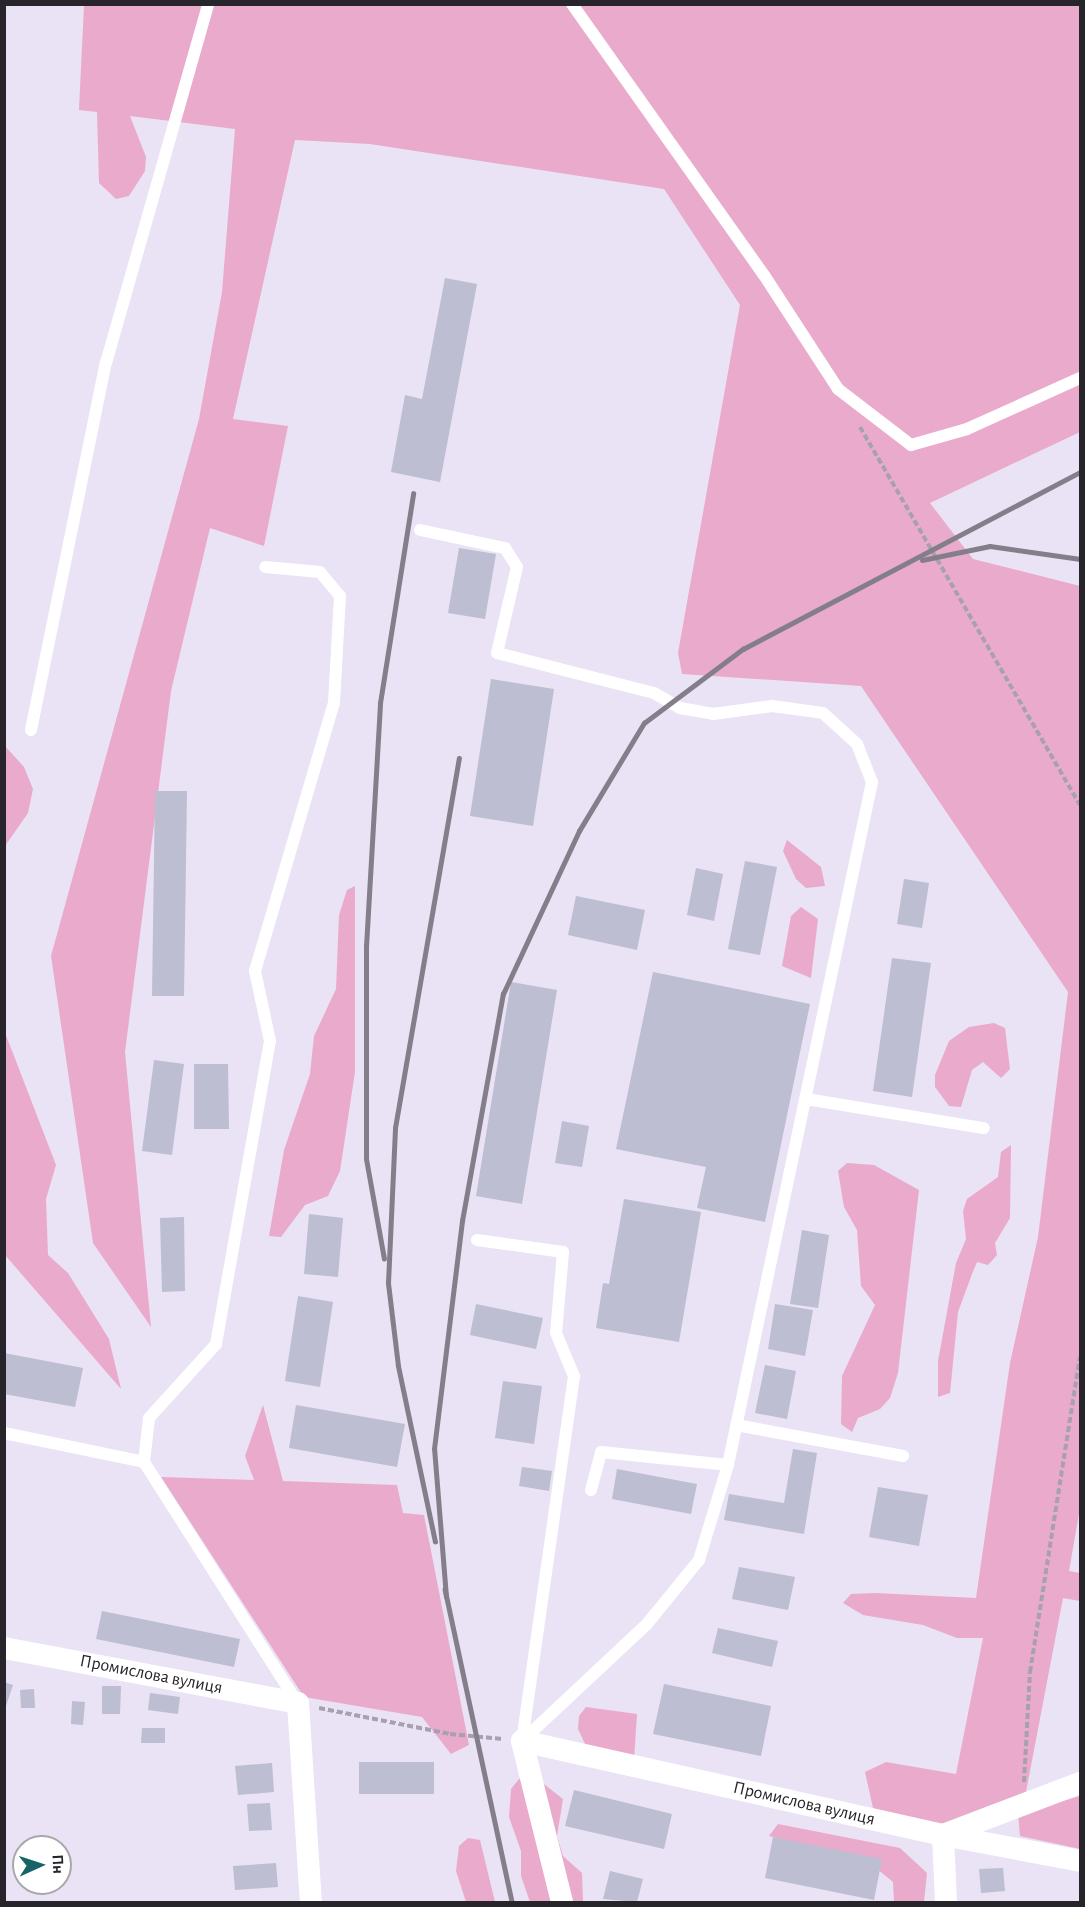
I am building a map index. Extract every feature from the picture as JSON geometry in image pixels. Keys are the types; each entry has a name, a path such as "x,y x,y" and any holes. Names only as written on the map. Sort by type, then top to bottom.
{"street":[{"name":"Промислова вулиця","path":"4,1648 297,1703"},
{"path":"297,1703 311,1902"},
{"name":"Промислова вулиця","path":"522,1741 943,1834 1080,1861"},
{"path":"522,1741 562,1902"},
{"path":"946,1902 943,1834 1080,1782"}],"lane":[{"path":"31,730 106,363 208,4"},
{"path":"572,4 764,274 838,389 911,445 967,429 1080,378"},
{"path":"420,530 506,548 517,567 496,653 654,693 680,708 713,714 772,706 823,713 857,744 872,782 728,1465 699,1560 647,1624 522,1741"},
{"path":"266,567 320,572 340,596 334,703 255,971 270,1041 216,1344 149,1418 144,1462 297,1703"},
{"path":"806,1099 984,1128"},
{"path":"477,1240 563,1252 556,1333 574,1376 522,1741"},
{"path":"736,1425 903,1456"},
{"path":"4,1433 144,1462"},
{"path":"591,1490 602,1452 728,1465"}],"path":[{"path":"856,420 1080,805"},
{"path":"1025,1801 1023,1745 1030,1672 1080,1357"},
{"path":"297,1703 450,1734 522,1741"}],"shaded area":[{"path":"84,5 1080,5 1080,432 930,503 973,559 1080,586 1080,1508 1069,1571 1080,1573 1080,1601 1063,1598 1026,1792 942,1824 882,1817 873,1808 865,1772 886,1762 956,1774 983,1638 957,1638 923,1625 863,1615 843,1603 851,1594 875,1593 976,1598 1010,1363 1038,1237 1068,992 861,686 682,674 678,653 740,305 664,189 370,144 295,140 233,419 288,426 264,546 210,528 171,691 125,1052 151,1327 93,1243 51,956 199,419 222,292 235,129 130,116 146,157 145,171 129,196 116,199 99,183 97,112 79,110"},
{"path":"5,746 24,767 33,789 28,813 5,846"},
{"path":"787,840 821,867 825,886 806,888 796,879 783,851"},
{"path":"355,886 355,1072 340,1171 328,1196 305,1205 281,1237 269,1236 284,1150 310,1074 314,1036 336,989 339,915 347,890"},
{"path":"801,907 818,919 811,978 782,966 791,916"},
{"path":"994,1023 1005,1028 1010,1069 1001,1078 983,1062 972,1070 961,1107 949,1106 935,1087 935,1075 949,1041 969,1027"},
{"path":"4,1030 56,1165 46,1199 48,1255 68,1273 109,1339 121,1389 5,1255"},
{"path":"1011,1145 1010,1218 995,1243 997,1255 988,1265 977,1262 972,1274 958,1312 950,1393 938,1397 938,1361 956,1263 966,1239 963,1211 967,1199 998,1177 1001,1152"},
{"path":"847,1163 874,1165 919,1190 898,1373 890,1398 880,1409 858,1418 852,1432 841,1424 842,1376 875,1305 861,1286 857,1230 844,1207 838,1171"},
{"path":"263,1405 283,1481 397,1485 403,1513 424,1515 469,1745 451,1754 422,1717 304,1697 161,1477 254,1480 245,1456"},
{"path":"586,1707 637,1714 634,1760 588,1750 578,1729 579,1716"},
{"path":"519,1779 540,1781 563,1799 557,1836 563,1856 582,1873 583,1902 530,1902 521,1876 521,1851 509,1817 511,1789"},
{"path":"1080,1796 1080,1849 1020,1836 1018,1814"},
{"path":"778,1824 900,1848 927,1873 924,1902 894,1902 893,1882 866,1860 769,1836"},
{"path":"468,1838 480,1840 495,1902 466,1902 456,1871 459,1846"}],"building":[{"path":"445,278 477,284 440,482 391,472 405,395 422,399"},
{"path":"459,548 496,554 485,619 448,613"},
{"path":"491,679 554,689 533,826 470,816"},
{"path":"155,791 187,791 184,996 152,996"},
{"path":"745,861 777,867 760,955 728,949"},
{"path":"696,868 723,874 714,921 687,915"},
{"path":"904,879 929,883 922,928 897,924"},
{"path":"576,896 645,910 637,950 568,935"},
{"path":"892,958 931,963 912,1097 873,1091"},
{"path":"653,972 810,1004 765,1222 697,1208 706,1167 616,1149"},
{"path":"511,982 557,990 522,1204 476,1196"},
{"path":"154,1060 184,1064 172,1155 142,1151"},
{"path":"194,1064 228,1064 229,1129 194,1129"},
{"path":"562,1121 589,1126 582,1167 555,1163"},
{"path":"624,1199 701,1212 679,1342 596,1328 603,1283 609,1284"},
{"path":"309,1214 343,1218 338,1277 304,1274"},
{"path":"184,1217 185,1291 162,1292 160,1218"},
{"path":"802,1230 829,1235 818,1308 790,1304"},
{"path":"298,1296 333,1302 320,1387 285,1381"},
{"path":"476,1304 543,1318 536,1349 470,1335"},
{"path":"775,1304 813,1310 805,1356 768,1349"},
{"path":"4,1353 83,1368 75,1407 4,1394"},
{"path":"765,1365 796,1371 787,1419 755,1413"},
{"path":"503,1381 542,1386 534,1444 495,1438"},
{"path":"296,1405 405,1424 397,1467 289,1448"},
{"path":"793,1449 817,1453 804,1534 724,1520 729,1494 784,1503"},
{"path":"522,1467 552,1471 549,1491 519,1486"},
{"path":"617,1469 697,1484 691,1514 612,1499"},
{"path":"878,1487 928,1495 919,1546 869,1537"},
{"path":"739,1567 795,1577 788,1610 732,1599"},
{"path":"102,1611 240,1639 234,1667 96,1639"},
{"path":"718,1628 778,1641 772,1667 712,1653"},
{"path":"4,1682 13,1685 6,1706 4,1705"},
{"path":"664,1684 771,1706 761,1756 653,1734"},
{"path":"102,1686 121,1686 120,1714 102,1714"},
{"path":"34,1689 35,1708 21,1708 20,1690"},
{"path":"150,1693 180,1697 178,1714 148,1710"},
{"path":"72,1701 85,1702 83,1725 71,1724"},
{"path":"142,1728 165,1728 165,1743 141,1743"},
{"path":"359,1762 434,1762 434,1794 359,1794"},
{"path":"272,1763 274,1792 238,1795 235,1766"},
{"path":"574,1790 672,1814 664,1849 565,1826"},
{"path":"270,1803 272,1830 249,1831 247,1804"},
{"path":"773,1837 882,1859 874,1900 765,1878"},
{"path":"276,1863 278,1887 235,1890 233,1866"},
{"path":"1003,1868 1005,1891 981,1893 979,1869"},
{"path":"610,1871 643,1879 637,1902 603,1899"}],"railway":[{"path":"446,1597 434,1449 462,1221 503,994 579,831 644,723 743,649 1080,472"},
{"path":"384,1259 366,1159 366,947 380,703 413,494"},
{"path":"922,560 990,546 1080,559"},
{"path":"435,1542 398,1366 388,1283 395,1128 459,759"},
{"path":"445,1589 512,1902"}]}
